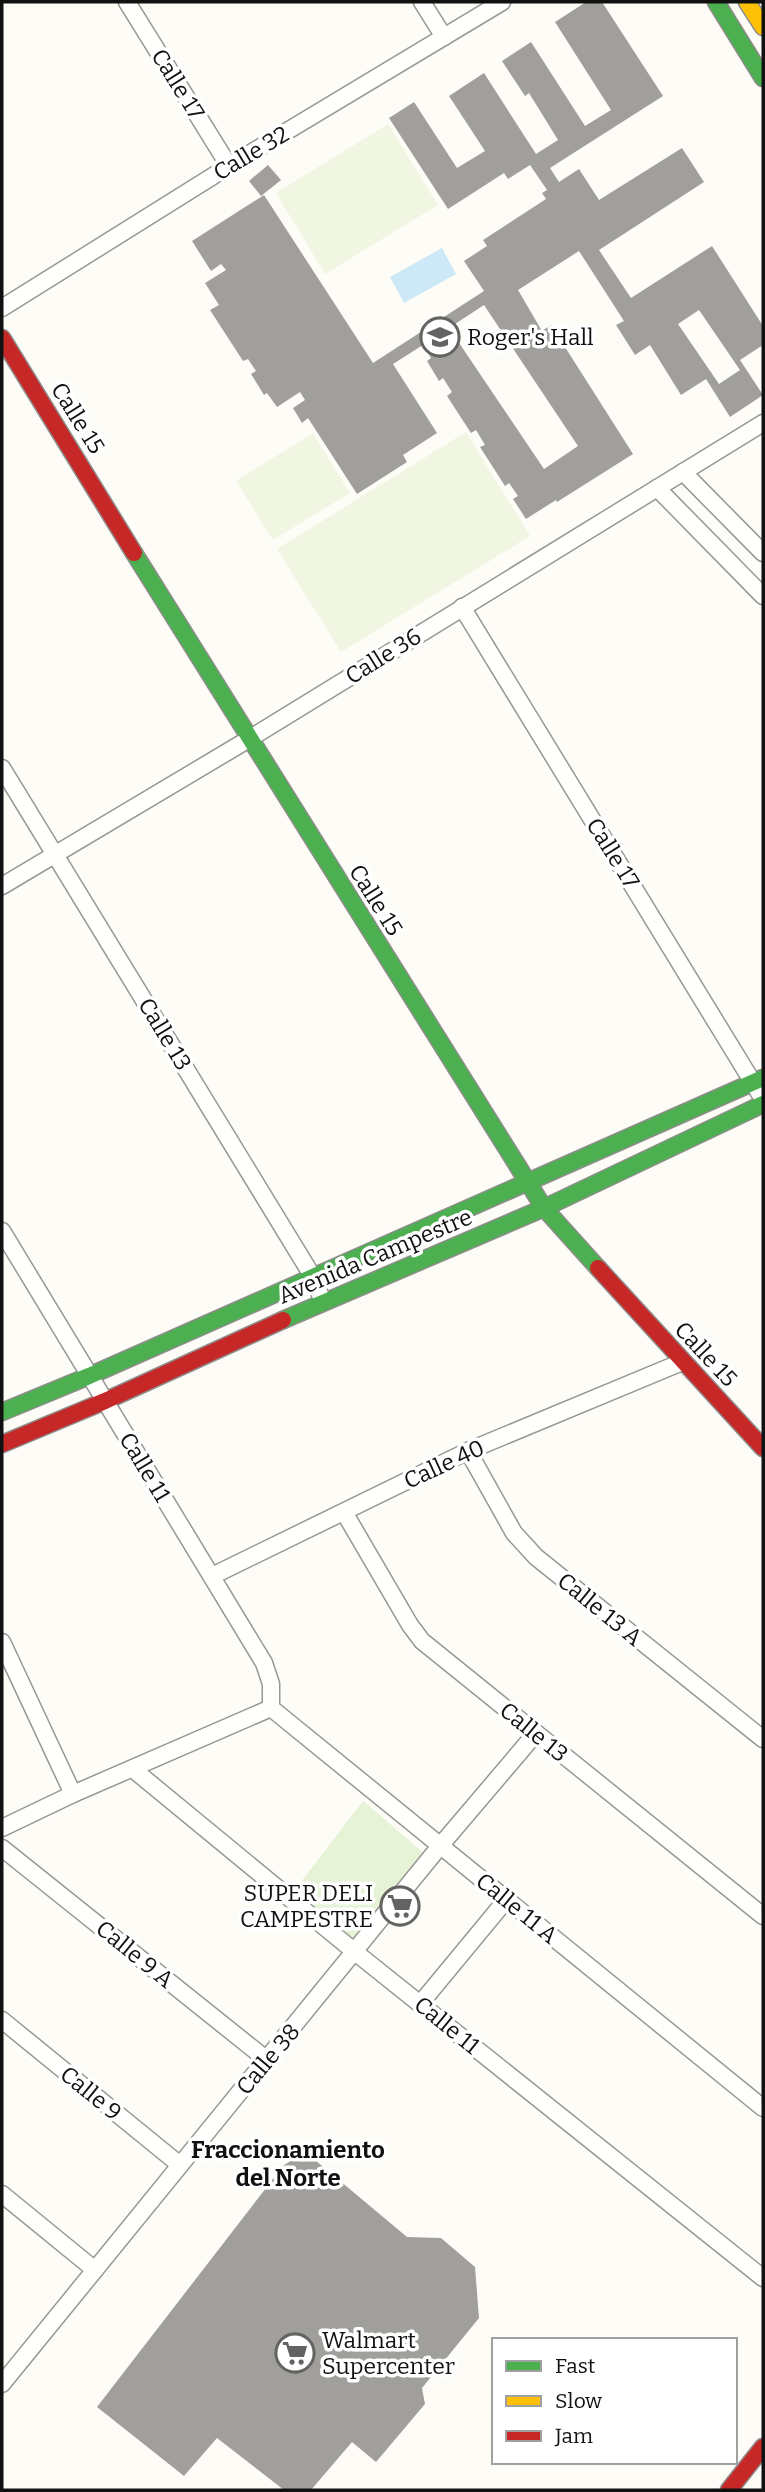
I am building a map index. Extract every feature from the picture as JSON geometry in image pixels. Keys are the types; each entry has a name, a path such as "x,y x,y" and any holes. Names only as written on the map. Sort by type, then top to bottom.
{"street":[{"name":"Calle 17","path":"127,2 229,166"},
{"path":"422,2 444,37"},
{"name":"Calle 32","path":"2,308 229,166 502,2"},
{"path":"716,2 763,78"},
{"path":"747,2 763,27"},
{"name":"Calle 15","path":"2,338 526,1182 544,1208 763,1448"},
{"name":"Calle 36","path":"2,886 249,739 763,423"},
{"path":"683,472 763,553"},
{"path":"657,488 763,596"},
{"name":"Calle 17","path":"462,607 759,1080 763,1101"},
{"name":"Calle 13","path":"2,768 313,1277 323,1302"},
{"name":"Avenida Campestre","path":"2,1412 759,1080"},
{"name":"Avenida Campestre","path":"2,1444 544,1208 763,1101"},
{"name":"Calle 11","path":"2,1231 264,1663 271,1684 271,1708"},
{"name":"Calle 40","path":"212,1576 468,1451 682,1362"},
{"name":"Calle 13 A","path":"468,1451 514,1534 536,1558 763,1739"},
{"name":"Calle 13","path":"344,1512 422,1641 763,1916"},
{"path":"2,1642 73,1794"},
{"path":"2,1828 73,1794 134,1770 271,1708"},
{"name":"Calle 11 A","path":"271,1708 763,2108"},
{"name":"Calle 38","path":"4,2377 536,1733"},
{"name":"Calle 11","path":"134,1770 355,1952 763,2278"},
{"name":"Calle 9 A","path":"2,1848 267,2060"},
{"path":"420,2004 506,1899"},
{"name":"Calle 9","path":"2,2020 180,2165"},
{"path":"2,2194 95,2270"},
{"path":"729,2490 763,2447"}],"green space":[{"path":"388,124 438,205 325,274 276,193"},
{"path":"466,432 530,536 341,652 277,549"},
{"path":"313,433 350,493 273,540 236,481"},
{"path":"363,1801 426,1855 355,1941 294,1891"}],"water":[{"path":"442,248 456,274 404,303 390,277"}],"building":[{"path":"586,2 602,2 663,96 550,168 559,182 579,169 599,200 682,148 704,182 599,250 631,298 712,246 763,326 763,345 740,360 763,395 730,417 706,379 681,395 650,345 635,355 616,325 624,321 579,251 518,290 542,331 551,325 633,454 526,519 513,499 518,496 509,483 505,486 480,447 485,445 476,430 471,433 447,396 452,392 443,378 439,381 427,361 431,358 423,345 393,364 437,433 403,455 407,462 357,494 308,418 302,423 293,408 305,400 300,392 277,407 267,393 264,395 251,374 256,371 248,359 243,361 210,310 219,305 205,283 226,270 221,264 211,271 192,241 264,195 373,363 484,291 464,261 487,246 483,240 546,199 542,193 547,190 530,165 508,179 504,173 448,209 389,118 414,102 457,168 485,151 449,96 484,73 536,154 558,140 529,93 525,96 502,61 531,42 585,126 611,110 555,22","holes":["484,305 578,446 544,469 449,328","699,310 740,370 719,384 678,324"]},
{"path":"268,165 281,180 261,196 249,181"},
{"name":"Walmart Supercenter","path":"299,2155 309,2155 407,2237 441,2238 475,2267 479,2318 422,2388 425,2404 376,2462 352,2442 311,2490 284,2490 217,2438 184,2476 97,2407 283,2166"}],"traffic: fast":[{"path":"716,2 763,78"},
{"path":"134,553 544,1208 598,1268"},
{"path":"2,1412 763,1078"},
{"path":"283,1320 544,1208 763,1104"}],"traffic: slow":[{"path":"747,2 763,27"}],"traffic: jam":[{"path":"2,338 134,553"},
{"path":"598,1268 763,1448"},
{"path":"2,1444 105,1401 283,1320"},
{"path":"729,2490 763,2447"}],"place":[{"name":"Roger's Hall","path":"440,337"},
{"name":"SUPER DELI CAMPESTRE","path":"400,1906"},
{"name":"Walmart Supercenter","path":"295,2353"}],"district":[{"name":"Fraccionamiento del Norte","path":"288,2164"}]}
